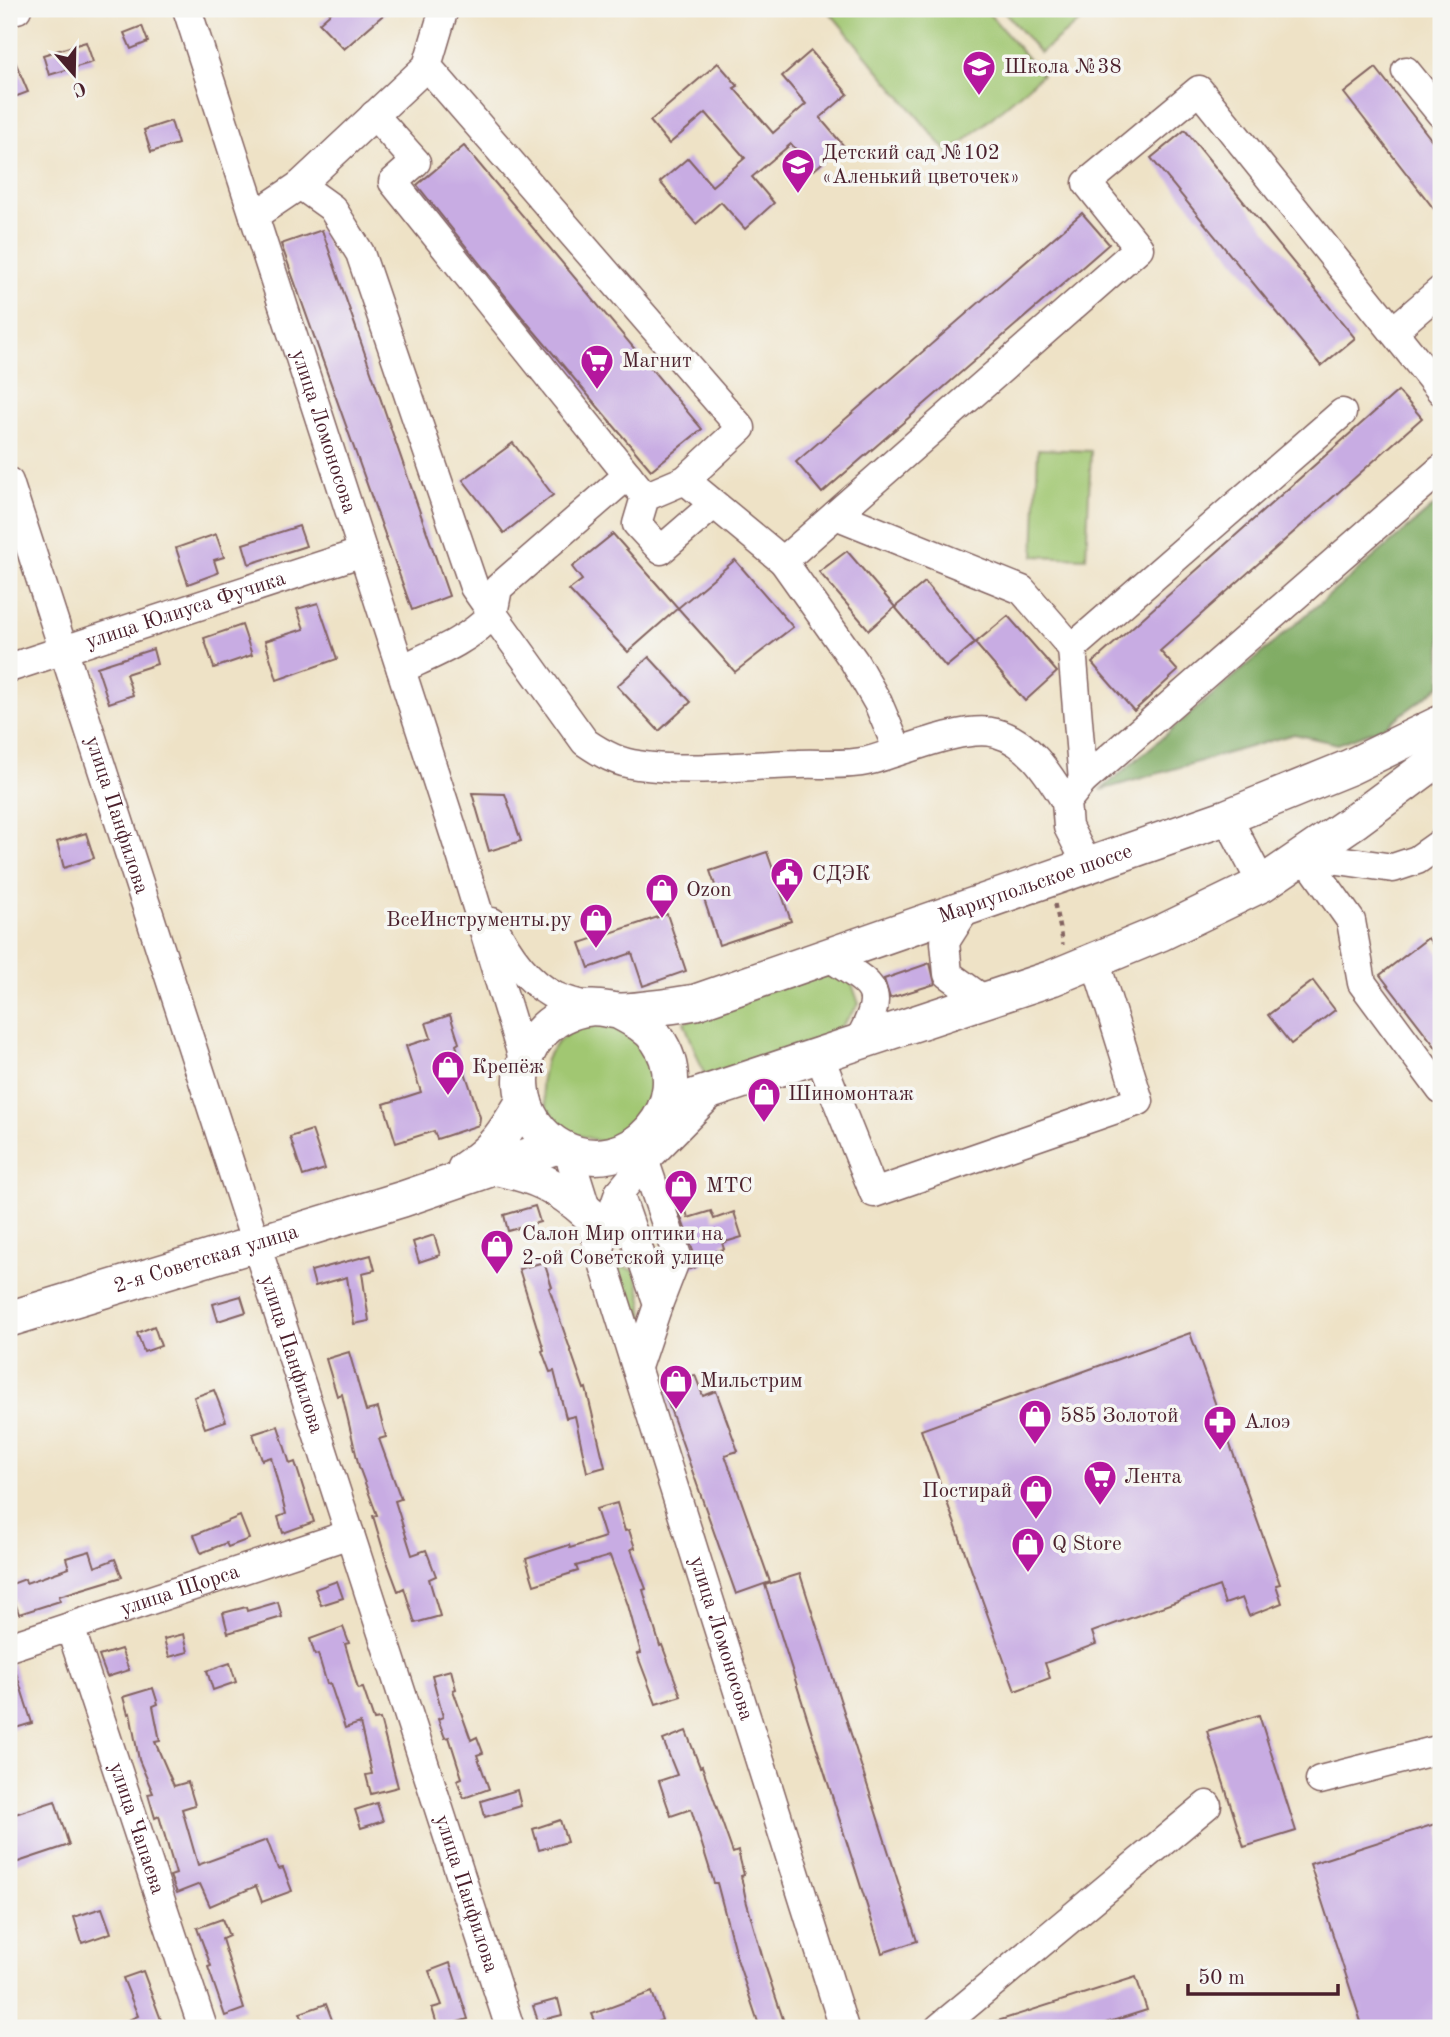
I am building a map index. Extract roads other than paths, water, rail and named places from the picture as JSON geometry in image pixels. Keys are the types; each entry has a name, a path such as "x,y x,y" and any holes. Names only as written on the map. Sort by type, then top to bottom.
{"main road":[{"name":"Мариупольское шоссе","path":"605,1010 696,1002 1227,817 1350,767 1441,723"},
{"path":"666,1105 984,1000 1161,933 1262,884 1441,757"},
{"path":"605,1010 640,1023 656,1038 668,1066 670,1085 666,1105 654,1128 640,1142 607,1156 590,1156 563,1149 536,1127 524,1101 521,1083 524,1062 533,1042 554,1021 567,1014 605,1010"},
{"name":"2-я Советская улица","path":"403,1199 466,1169 485,1156 503,1137 524,1101"},
{"name":"2-я Советская улица","path":"9,1319 403,1199 494,1167 563,1149"},
{"path":"494,1167 541,1179 567,1194 589,1214"}],"street":[{"path":"9,12 17,9"},
{"name":"улица Ломоносова","path":"187,9 461,855 524,1062"},
{"path":"254,216 300,185 427,66 444,9"},
{"path":"427,66 741,428 685,480 645,497"},
{"path":"1406,71 1441,114"},
{"path":"783,561 1139,248 1087,183 1199,90 1441,391"},
{"path":"374,116 416,162 393,182 645,497"},
{"path":"300,185 332,208 360,253 474,587 585,742 603,754 636,765 679,768 865,761 965,733 996,733 1020,745 1075,792"},
{"path":"1393,331 1441,290"},
{"path":"1073,648 1342,413"},
{"path":"1075,792 1441,469"},
{"path":"401,668 459,642 484,624 493,614 498,587 628,475"},
{"path":"685,480 783,561 854,662 878,703 898,750"},
{"name":"улица Панфилова","path":"9,482 507,2027"},
{"path":"645,497 637,524 660,550 713,505"},
{"path":"836,515 1021,590 1073,648 1075,792 1068,827 1088,866"},
{"name":"улица Юлиуса Фучика","path":"9,668 363,552"},
{"path":"1227,817 1262,884"},
{"path":"1304,855 1393,868 1417,860 1441,844"},
{"name":"улица Ломоносова","path":"461,855 496,930 519,966 533,981 556,996 605,1010"},
{"path":"1304,855 1351,921 1362,983 1441,1090"},
{"path":"966,909 945,942 948,974 984,1000"},
{"path":"828,956 869,984 875,996 873,1016 859,1042"},
{"path":"819,1055 874,1193 1139,1101 1082,965"},
{"path":"600,1248 619,1193 645,1162 717,1089"},
{"name":"улица Ломоносова","path":"563,1149 600,1248 844,2028"},
{"path":"637,1367 677,1256 645,1162"},
{"path":"619,1193 658,1305"},
{"name":"улица Щорса","path":"9,1647 350,1534"},
{"name":"улица Чапаева","path":"70,1627 202,2028"},
{"path":"1320,1780 1441,1749"},
{"path":"939,2028 1207,1805"}],"place":[{"name":"Школа №38","path":"979,97"},
{"name":"Детский сад №102 «Аленький цветочек»","path":"798,195"},
{"name":"Магнит","path":"597,391"},
{"name":"СДЭК","path":"787,904"},
{"name":"Ozon","path":"662,920"},
{"name":"ВсеИнструменты.ру","path":"596,950"},
{"name":"Крепёж","path":"448,1097"},
{"name":"Шиномонтаж","path":"764,1124"},
{"name":"МТС","path":"681,1216"},
{"name":"Салон Мир оптики на 2-ой Советской улице","path":"497,1276"},
{"name":"Мильстрим","path":"676,1411"},
{"name":"585 Золотой","path":"1035,1446"},
{"name":"Алоэ","path":"1220,1452"},
{"name":"Лента","path":"1100,1507"},
{"name":"Постирай","path":"1036,1521"},
{"name":"Q Store","path":"1028,1574"}]}
